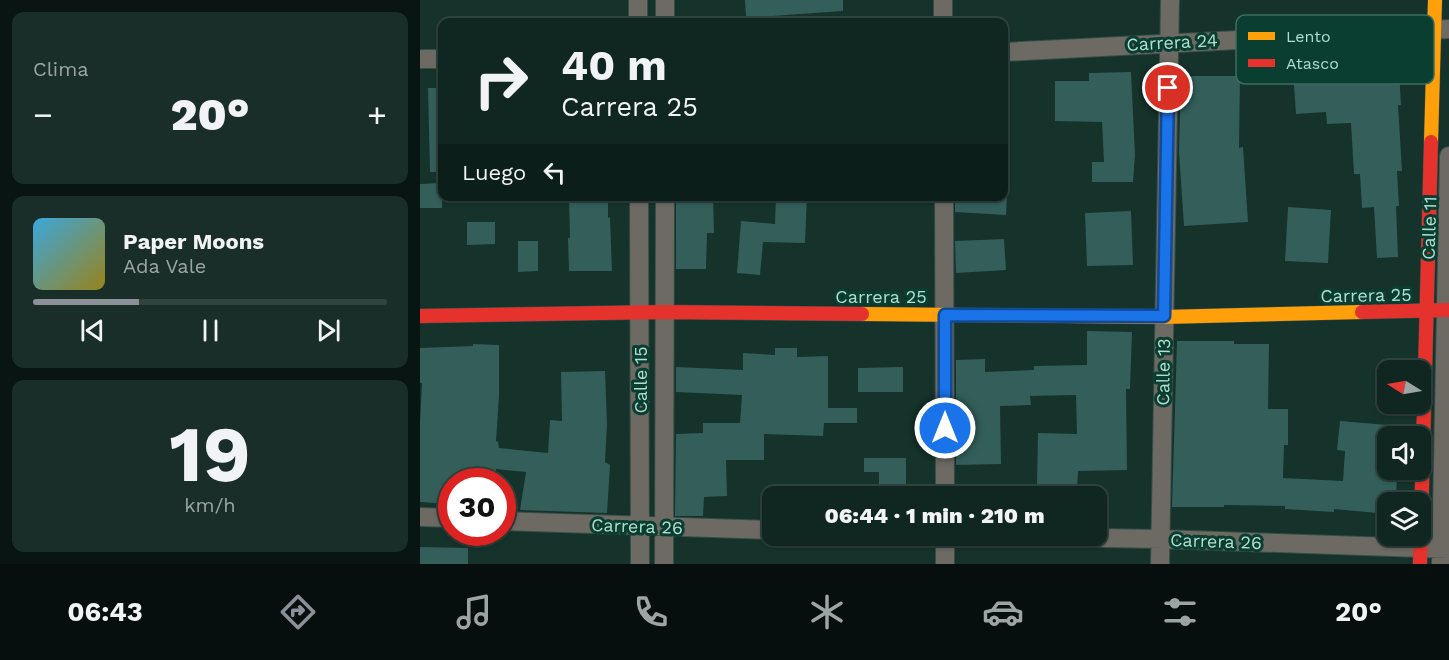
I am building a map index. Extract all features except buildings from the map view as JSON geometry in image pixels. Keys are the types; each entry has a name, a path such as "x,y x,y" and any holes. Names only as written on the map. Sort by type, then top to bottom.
{"street":[{"path":"638,0 638,18"},
{"path":"665,0 665,18"},
{"path":"943,0 943,18"},
{"name":"Calle 13","path":"1160,564 1170,0"},
{"name":"Calle 11","path":"1420,557 1426,312 1441,29 1435,0"},
{"name":"Carrera 24","path":"1008,52 1236,39"},
{"path":"420,58 438,59"},
{"name":"Calle 11","path":"1444,554 1449,156"},
{"name":"Calle 15","path":"639,201 640,564"},
{"name":"Calle 15","path":"664,201 664,564"},
{"path":"944,201 945,486"},
{"name":"Carrera 25","path":"420,316 664,312 1164,316 1447,310"},
{"path":"420,517 438,518"},
{"name":"Carrera 26","path":"516,522 762,530"},
{"name":"Carrera 26","path":"1107,538 1160,539 1420,557 1444,554"},
{"path":"945,546 945,564"}],"traffic: slow":[{"path":"1434,36 1435,0"},
{"path":"1431,142 1433,84"},
{"path":"862,314 1164,317 1362,312"}],"traffic: jam":[{"path":"1420,564 1431,142"},
{"path":"1362,312 1449,310"},
{"path":"420,316 664,312 862,314"}],"route":[{"path":"945,428 945,315 1164,316 1168,88"}]}
